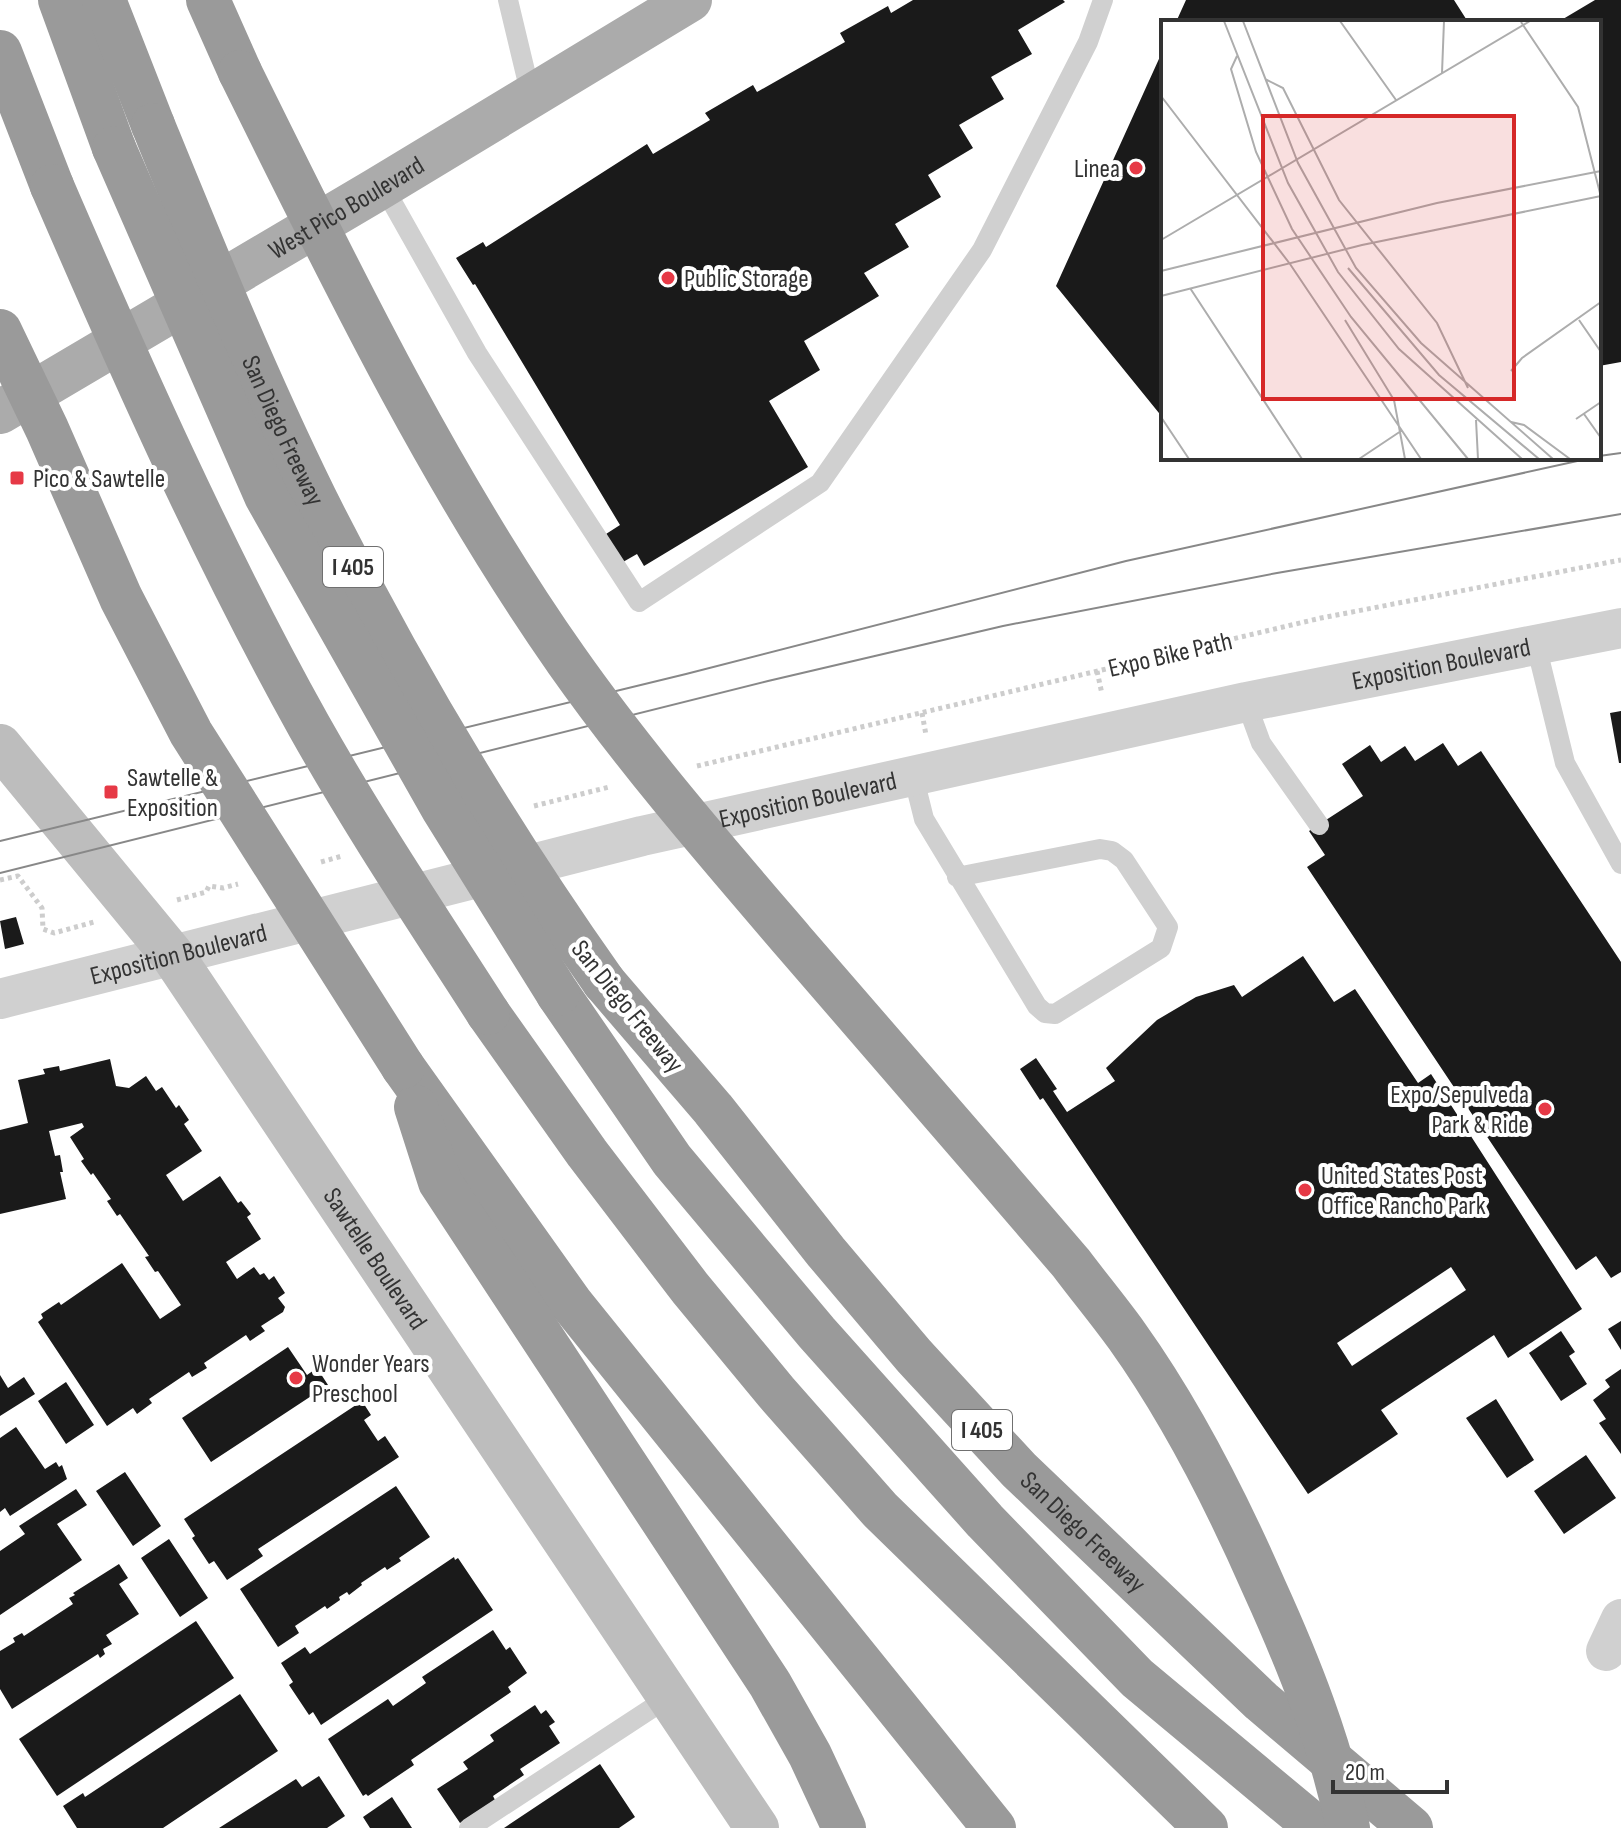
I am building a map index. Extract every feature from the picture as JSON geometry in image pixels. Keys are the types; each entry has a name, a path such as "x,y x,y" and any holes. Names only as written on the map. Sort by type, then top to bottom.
{"highway":[{"path":"60,0 114,148 266,496 443,809 558,994 672,1160 817,1333 985,1521 1137,1678 1317,1828"},
{"name":"San Diego Freeway","path":"104,0 227,307 316,498 385,629 480,796 551,907 604,982 713,1109 826,1252 914,1356 1019,1470 1261,1701 1411,1828"},
{"path":"208,0 240,72 337,266 435,452 491,547 568,662 673,801 1071,1263 1128,1337 1169,1402 1240,1531 1301,1669 1348,1828"},
{"path":"0,52 52,186 163,437 234,583 309,726 400,878 488,1013 587,1153 690,1288 776,1392 880,1510 1206,1828"},
{"path":"0,331 121,598 191,733 403,1067 571,1303 994,1828"},
{"path":"403,1067 440,1182 770,1684 810,1755 844,1828"},
{"path":"880,1510 974,1550 1139,1709 1273,1828"}],"main road":[{"name":"West Pico Boulevard","path":"0,412 690,0"},
{"name":"Sawtelle Boulevard","path":"0,746 173,956 757,1828"}],"street":[{"name":"Exposition Boulevard","path":"0,999 642,836 1246,702 1621,628"}],"lane":[{"path":"508,0 531,96"},
{"path":"383,186 477,353 639,602 820,483 982,250 1088,42 1103,0"},
{"path":"1536,645 1565,763 1621,864"},
{"path":"1246,702 1261,743 1319,825"},
{"path":"913,775 924,819 957,877 1037,1006 1045,1013 1055,1014 1161,948 1166,939 1168,927 1124,860 1112,851 1100,849 957,877"},
{"path":"469,1828 669,1697"}],"path":[{"name":"Expo Bike Path","path":"721,760 1321,618 1621,560"},
{"path":"0,880 18,876 42,908 43,929 54,933"}],"building":[{"name":"Public Storage","path":"913,0 1065,2 1018,30 1032,54 991,77 1004,99 959,125 973,148 928,175 941,197 895,224 909,247 864,273 879,296 804,341 820,370 769,401 808,467 644,566 637,554 623,562 606,534 620,525 475,284 456,258 483,242 486,247 647,144 653,154 710,120 705,113 753,85 757,92 845,42 840,33 888,6 891,13"},
{"path":"1186,0 1454,0 1467,20 1177,20"},
{"path":"1595,0 1621,0 1621,362 1601,366 1601,20 1561,20"},
{"name":"Linea","path":"1161,54 1161,416 1056,286"},
{"path":"1621,711 1621,763 1619,763 1610,713"},
{"name":"Expo/Sepulveda Park & Ride","path":"1443,743 1458,766 1481,751 1621,962 1621,1272 1611,1278 1596,1256 1576,1270 1307,867 1325,855 1309,831 1363,796 1342,764 1370,745 1381,762 1405,746 1415,761"},
{"path":"16,917 24,944 5,949 0,921"},
{"name":"United States Post Office Rancho Park","path":"1303,956 1334,1002 1355,989 1418,1083 1431,1074 1582,1309 1508,1358 1494,1335 1381,1410 1398,1434 1308,1494 1043,1098 1040,1100 1020,1069 1036,1058 1057,1089 1053,1091 1067,1112 1115,1081 1106,1068 1157,1020 1196,997 1234,985 1242,997","holes":["1451,1267 1466,1290 1352,1366 1337,1343"]},
{"path":"110,1059 116,1086 129,1088 146,1076 156,1091 162,1087 176,1108 179,1105 189,1120 184,1124 202,1151 166,1175 183,1201 220,1176 238,1203 241,1201 251,1214 247,1217 261,1239 226,1262 237,1279 254,1267 269,1280 274,1276 285,1293 278,1298 285,1307 283,1312 261,1326 265,1331 250,1341 246,1335 204,1363 207,1368 192,1377 189,1372 149,1399 152,1403 137,1414 133,1408 107,1426 38,1322 43,1318 41,1314 59,1302 61,1305 122,1263 160,1319 181,1305 158,1271 155,1272 145,1257 149,1256 120,1214 117,1216 107,1201 111,1199 93,1173 91,1175 81,1161 84,1159 70,1137 84,1127 82,1123 49,1131 55,1156 60,1155 66,1199 0,1214 0,1130 28,1123 18,1080 45,1074 43,1069 59,1066 60,1071"},
{"path":"1621,1321 1621,1350 1608,1329"},
{"path":"1561,1331 1575,1352 1569,1356 1587,1384 1561,1401 1529,1353"},
{"path":"288,1347 307,1375 317,1368 328,1385 211,1462 182,1418"},
{"path":"1621,1369 1621,1454 1599,1423 1606,1419 1593,1400 1610,1387 1605,1380"},
{"path":"0,1375 8,1388 24,1377 35,1394 0,1416"},
{"path":"66,1382 94,1425 66,1444 38,1401"},
{"path":"1496,1399 1534,1460 1507,1478 1466,1418"},
{"path":"362,1401 371,1415 364,1420 378,1441 385,1436 399,1457 258,1549 263,1556 227,1580 214,1561 209,1564 184,1519"},
{"path":"16,1427 45,1469 56,1462 59,1467 62,1465 67,1479 10,1516 5,1508 0,1512 0,1438"},
{"path":"1586,1455 1616,1498 1564,1534 1534,1491"},
{"path":"125,1472 161,1526 133,1546 96,1491"},
{"path":"396,1486 430,1537 399,1558 401,1561 387,1570 385,1567 349,1595 347,1592 327,1609 325,1606 295,1626 299,1633 278,1647 240,1589"},
{"path":"76,1489 87,1505 57,1524 82,1560 0,1615 0,1551 25,1534 19,1526"},
{"path":"169,1539 208,1598 180,1617 141,1558"},
{"path":"454,1557 455,1560 458,1558 493,1610 321,1725 313,1712 309,1715 289,1685 293,1682 281,1663 305,1647 310,1654"},
{"path":"119,1564 128,1578 119,1584 139,1614 106,1635 112,1644 103,1649 105,1654 100,1658 98,1654 12,1709 0,1689 0,1651 15,1642 13,1638 22,1633 24,1636 73,1604 69,1598 75,1595 73,1593"},
{"path":"196,1621 234,1678 57,1796 19,1739"},
{"path":"493,1630 506,1650 510,1647 527,1673 508,1687 511,1692 411,1760 414,1765 368,1796 363,1796 328,1739 388,1699 393,1706 426,1683 422,1677"},
{"path":"240,1694 278,1751 163,1828 77,1828 63,1806 83,1793 85,1797"},
{"path":"535,1705 541,1714 546,1710 555,1722 549,1726 560,1743 520,1769 524,1775 493,1796 495,1800 460,1823 437,1789 468,1769 463,1762 494,1741 490,1735"},
{"path":"600,1764 635,1817 619,1828 504,1828"},
{"path":"319,1776 345,1816 327,1828 219,1828 296,1779 302,1787"},
{"path":"392,1797 412,1828 370,1828 363,1817"}],"tram line":[{"path":"1601,456 1621,453"},
{"path":"0,841 686,674 1126,561 1582,460"},
{"path":"0,873 768,681 1003,626 1277,573 1621,514"}],"place":[{"name":"Linea","path":"1136,168"},
{"name":"Public Storage","path":"668,278"},
{"name":"Pico & Sawtelle","path":"17,478"},
{"name":"Sawtelle & Exposition","path":"111,792"},
{"name":"Expo/Sepulveda Park & Ride","path":"1545,1109"},
{"name":"United States Post Office Rancho Park","path":"1305,1190"},
{"name":"Wonder Years Preschool","path":"296,1378"}]}
